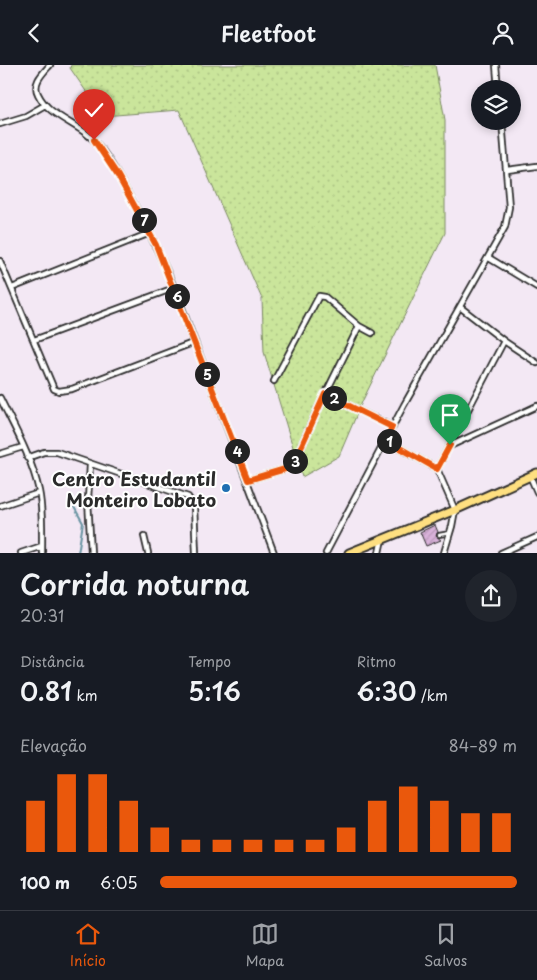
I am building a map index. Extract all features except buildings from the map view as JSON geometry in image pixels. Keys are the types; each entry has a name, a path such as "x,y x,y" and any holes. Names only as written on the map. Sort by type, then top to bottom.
{"main road":[{"path":"349,553 382,539 423,526 534,475"}],"street":[{"path":"50,65 36,86 38,96 45,105 83,130 94,140 118,176 150,233 195,342 274,553"},
{"path":"496,65 497,80"},
{"path":"0,124 26,116 45,105"},
{"path":"326,553 392,427 505,227 508,215 507,170 503,130"},
{"path":"507,170 537,165"},
{"path":"12,288 150,233"},
{"path":"489,258 537,287"},
{"path":"0,264 54,389 59,391 72,389 195,342"},
{"path":"34,340 174,288"},
{"path":"274,381 319,296 325,297 359,326 372,333"},
{"path":"460,307 504,341 537,363"},
{"path":"248,480 292,467 325,394 359,326"},
{"path":"437,469 504,341"},
{"path":"325,394 392,427"},
{"path":"1,401 23,447 39,493 42,553"},
{"path":"450,445 537,406"},
{"path":"386,440 437,469 455,510 444,553"},
{"path":"0,454 23,447"},
{"path":"27,458 52,452 185,495 191,499 194,506 196,553"},
{"path":"90,464 88,500 91,553"},
{"path":"534,475 537,492"},
{"path":"0,506 39,493"},
{"path":"144,536 148,553"},
{"path":"501,553 537,537"},
{"path":"379,553 382,539"},
{"path":"21,553 42,546"}],"lane":[{"path":"439,535 450,533"}],"green space":[{"path":"71,65 435,65 445,120 445,233 362,402 339,456 302,477 264,352 262,299 179,110 103,116 70,68"}],"waterway":[{"path":"74,507 83,523 78,553"}],"place":[{"name":"Centro Estudantil Monteiro Lobato","path":"226,488"}],"route":[{"path":"94,140 102,150 144,221 164,262 248,480 292,467 325,394 392,427 386,440 437,469 450,445"}]}
